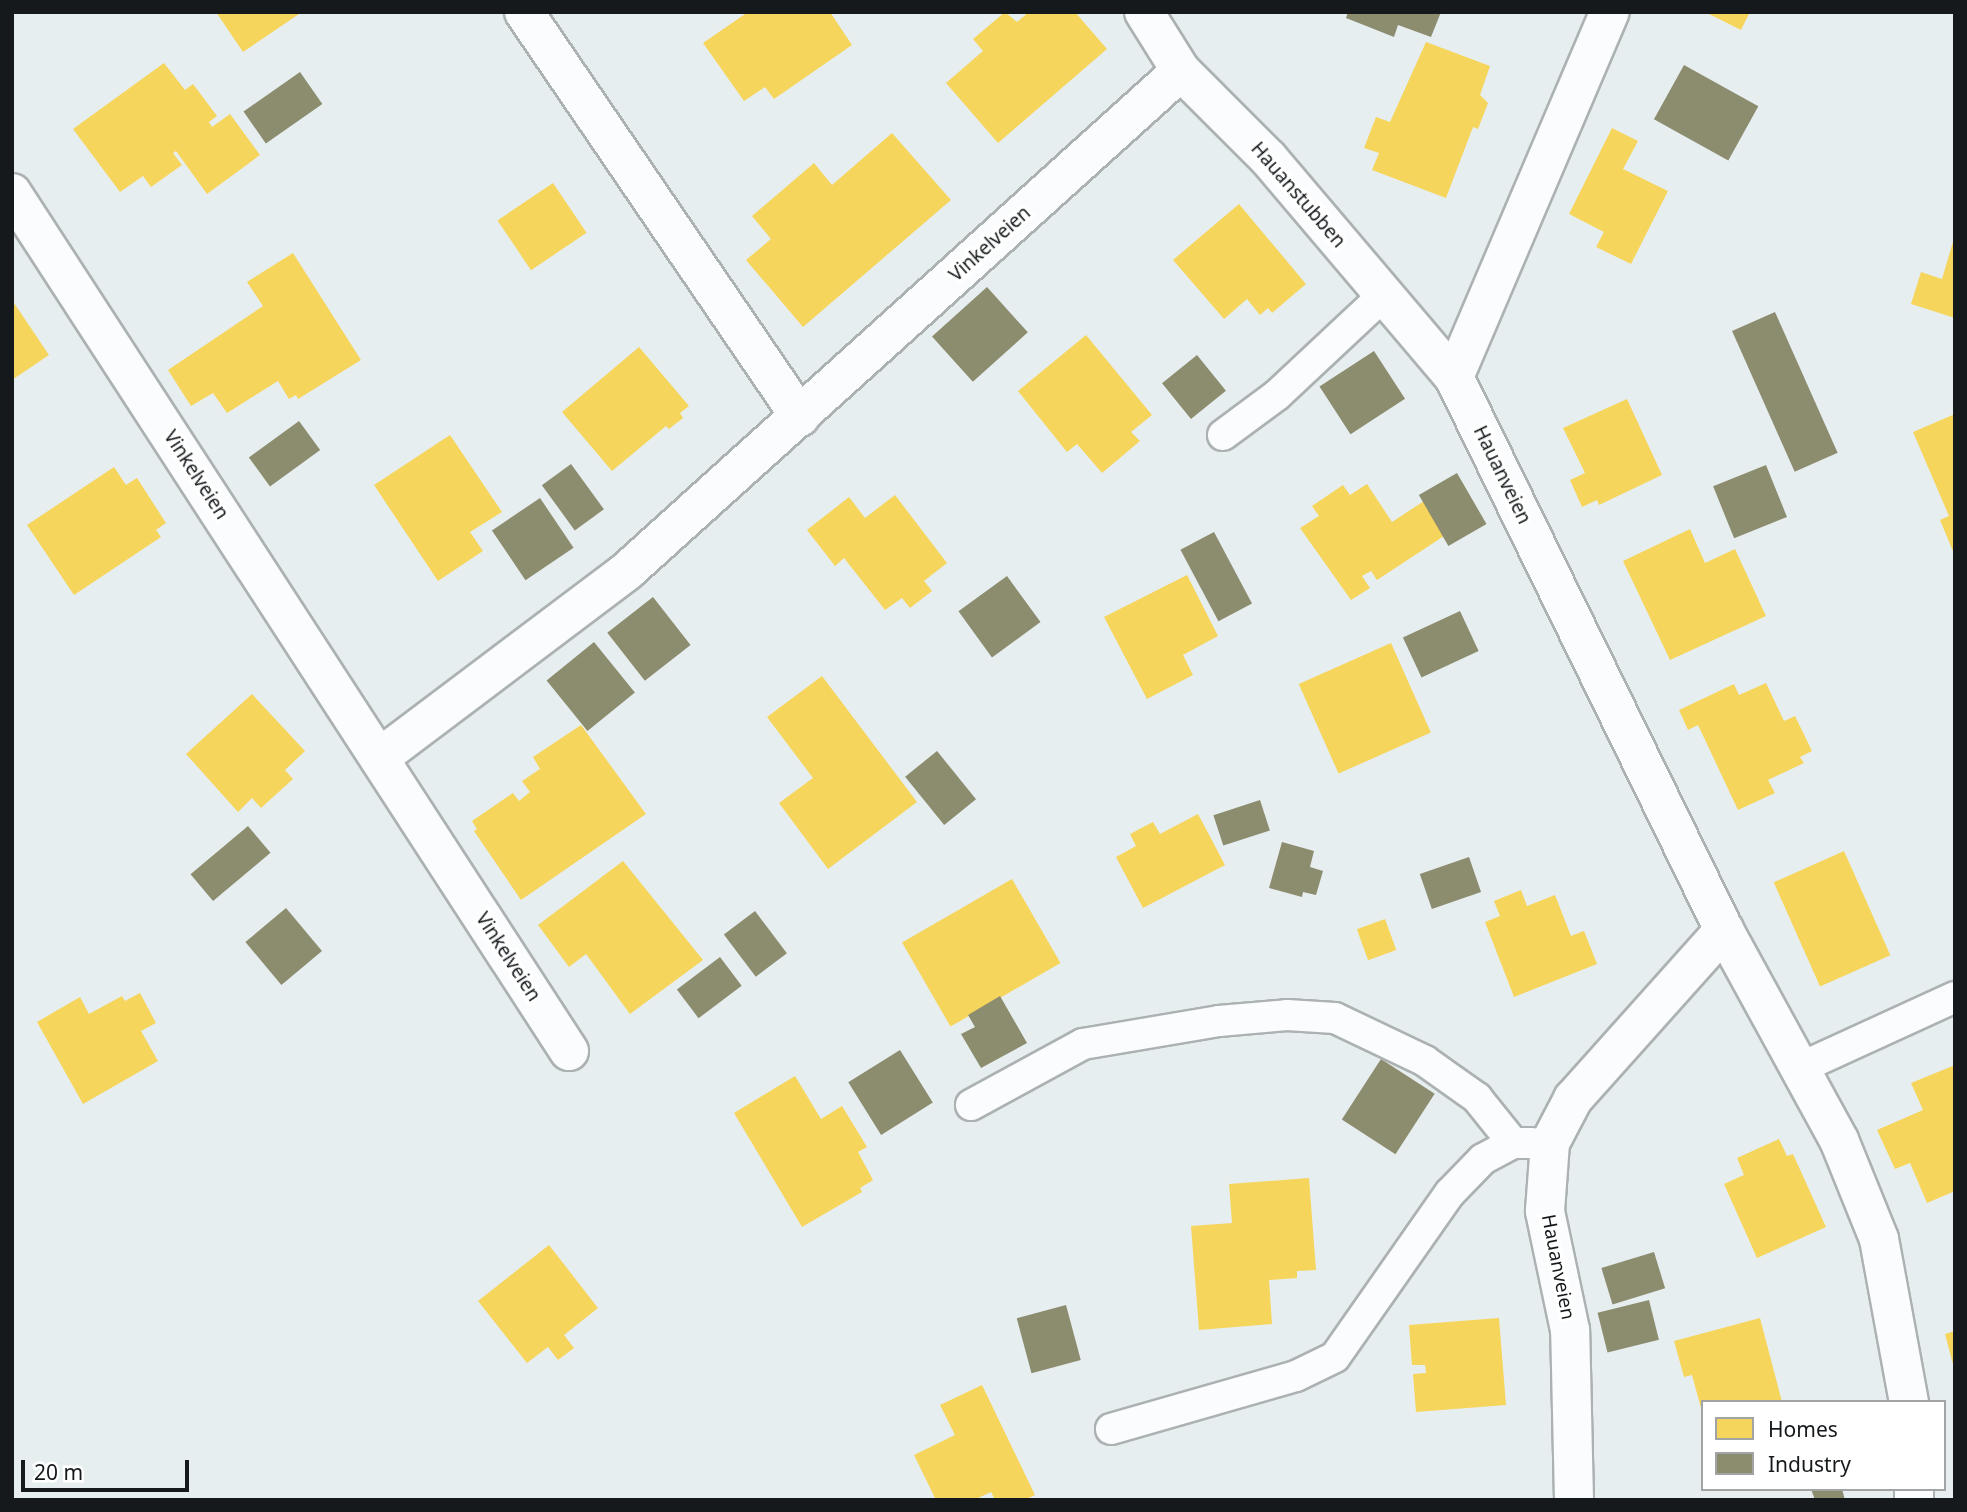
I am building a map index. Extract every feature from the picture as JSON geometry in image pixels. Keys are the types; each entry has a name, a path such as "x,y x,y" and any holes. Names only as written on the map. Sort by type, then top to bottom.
{"street":[{"path":"524,12 800,417"},
{"name":"Hauanstubben","path":"1144,12 1181,71 1269,159 1454,377"},
{"path":"1454,377 1610,12"},
{"name":"Vinkelveien","path":"379,758 627,571 1181,71"},
{"name":"Vinkelveien","path":"12,193 569,1051"},
{"name":"Hauanveien","path":"1454,377 1724,930 1839,1140 1879,1240 1909,1400"},
{"name":"Hauanveien","path":"1574,1500 1570,1330 1532,1143 1724,930"}],"lane":[{"path":"1223,435 1277,396 1384,295"},
{"path":"1800,1068 1955,997"},
{"path":"971,1105 1083,1044 1219,1021 1287,1015 1335,1018 1425,1061 1477,1098 1532,1143"},
{"path":"1111,1429 1296,1376 1335,1357 1450,1193 1483,1159 1532,1143"}],"building: Homes":[{"path":"216,12 302,12 243,52"},
{"path":"748,12 830,12 852,45 774,99 765,87 744,101 703,43"},
{"path":"1005,12 1017,22 1029,12 1075,12 1107,49 998,143 946,83 983,51 973,39"},
{"path":"1705,12 1750,12 1741,30"},
{"path":"1426,42 1490,66 1480,95 1488,103 1478,129 1473,127 1446,198 1372,170 1379,153 1364,148 1376,117 1390,122"},
{"path":"164,63 185,90 193,84 217,116 209,122 212,127 230,114 260,155 207,194 176,151 173,153 182,165 151,187 143,176 120,192 73,129"},
{"path":"1612,128 1638,141 1623,169 1668,191 1631,264 1596,247 1604,232 1569,214"},
{"path":"892,133 951,200 803,327 746,260 771,239 752,216 814,163 832,185"},
{"path":"553,183 587,233 531,270 497,220"},
{"path":"1239,204 1306,284 1272,313 1268,308 1260,315 1247,299 1224,319 1173,260"},
{"path":"1955,235 1955,318 1911,304 1921,272 1942,279"},
{"path":"293,253 361,360 298,399 296,395 289,399 278,381 227,413 213,393 191,406 168,370 263,306 247,282"},
{"path":"12,300 49,355 12,380"},
{"path":"1086,335 1152,415 1131,432 1140,441 1102,473 1077,444 1067,452 1018,391"},
{"path":"639,347 689,406 680,413 683,418 669,429 666,426 612,471 562,412"},
{"path":"1627,399 1662,475 1599,505 1597,500 1582,507 1570,480 1585,473 1563,428"},
{"path":"1955,414 1955,556 1940,520 1949,516 1913,432"},
{"path":"450,435 502,512 470,532 483,551 438,581 374,485"},
{"path":"114,467 126,485 137,478 166,523 156,530 161,537 74,595 27,525"},
{"path":"1367,484 1392,522 1424,501 1444,536 1377,580 1371,571 1362,576 1370,588 1351,600 1300,528 1319,516 1312,506 1343,485 1350,495"},
{"path":"895,495 947,563 924,581 932,591 910,608 902,598 885,610 844,558 835,566 807,530 849,497 865,518"},
{"path":"1690,529 1705,563 1735,549 1766,616 1670,660 1623,561"},
{"path":"1187,575 1218,636 1183,655 1193,675 1147,699 1104,617"},
{"path":"1391,643 1431,733 1339,774 1299,684"},
{"path":"822,676 917,802 828,869 779,803 813,778 767,717"},
{"path":"1766,683 1784,721 1795,716 1812,751 1800,757 1804,763 1768,780 1775,793 1738,810 1698,725 1688,730 1679,710 1734,684 1739,695"},
{"path":"252,694 305,751 285,770 293,779 261,808 252,798 238,812 186,754"},
{"path":"581,725 646,814 521,900 474,831 477,829 472,821 513,793 519,801 530,792 522,781 540,769 533,757"},
{"path":"1198,814 1225,865 1143,908 1116,857 1136,846 1130,834 1153,822 1160,834"},
{"path":"1844,851 1890,955 1820,986 1774,882"},
{"path":"623,861 703,960 630,1014 586,954 569,967 538,925"},
{"path":"1012,879 1060,963 951,1027 902,942"},
{"path":"1521,890 1527,906 1555,895 1571,936 1584,931 1597,964 1514,997 1485,922 1500,916 1494,901"},
{"path":"1385,919 1396,950 1368,960 1357,929"},
{"path":"140,993 156,1023 141,1031 158,1061 83,1104 37,1022 80,997 89,1014 122,996 125,1001"},
{"path":"1955,1065 1955,1191 1927,1203 1910,1163 1895,1169 1877,1130 1923,1110 1911,1083"},
{"path":"795,1076 821,1119 842,1106 867,1147 858,1152 873,1180 860,1188 862,1192 802,1227 734,1113"},
{"path":"1779,1139 1787,1156 1793,1154 1826,1227 1757,1258 1724,1184 1744,1175 1737,1158"},
{"path":"1309,1178 1316,1270 1297,1271 1297,1278 1269,1280 1272,1324 1199,1330 1191,1226 1232,1223 1229,1184"},
{"path":"549,1245 598,1308 564,1335 574,1348 558,1360 548,1347 527,1363 478,1301"},
{"path":"1499,1318 1506,1405 1416,1412 1413,1374 1426,1373 1425,1365 1412,1365 1409,1325"},
{"path":"1760,1318 1781,1400 1701,1400 1701,1408 1692,1375 1684,1377 1674,1341"},
{"path":"1955,1331 1955,1368 1954,1368 1945,1334"},
{"path":"982,1385 1035,1495 1025,1500 995,1500 991,1492 974,1500 936,1500 914,1455 955,1435 940,1405"}],"building: Industry":[{"path":"1348,12 1441,12 1431,37 1398,25 1394,37 1346,18"},
{"path":"1684,65 1758,106 1728,160 1654,119"},
{"path":"300,72 322,104 266,144 243,112"},
{"path":"987,287 1028,332 973,382 932,337"},
{"path":"1775,312 1838,453 1795,472 1732,331"},
{"path":"1374,351 1405,399 1351,434 1319,386"},
{"path":"1197,355 1226,391 1191,419 1162,383"},
{"path":"299,421 320,450 270,487 249,457"},
{"path":"571,464 604,509 575,530 542,485"},
{"path":"1766,465 1787,517 1734,538 1713,486"},
{"path":"1457,473 1486,524 1448,546 1419,495"},
{"path":"540,498 574,548 525,580 492,530"},
{"path":"1214,532 1252,604 1218,621 1180,550"},
{"path":"1007,576 1041,622 992,657 958,611"},
{"path":"653,597 691,645 645,681 607,633"},
{"path":"1460,611 1479,651 1421,678 1403,638"},
{"path":"594,642 635,693 587,731 547,680"},
{"path":"937,751 976,799 944,825 905,777"},
{"path":"1260,800 1270,830 1223,846 1213,815"},
{"path":"248,826 270,853 213,901 191,874"},
{"path":"1282,842 1314,851 1310,867 1323,871 1316,895 1303,892 1302,897 1269,888"},
{"path":"1469,857 1481,892 1432,909 1420,874"},
{"path":"286,908 322,951 281,985 245,942"},
{"path":"755,911 787,953 756,977 724,934"},
{"path":"720,957 742,986 699,1018 677,989"},
{"path":"1000,996 1027,1043 981,1068 961,1034 975,1027 968,1015"},
{"path":"900,1050 933,1103 881,1135 848,1082"},
{"path":"1381,1059 1435,1094 1395,1154 1342,1119"},
{"path":"1654,1252 1665,1288 1613,1304 1601,1268"},
{"path":"1649,1300 1659,1340 1607,1353 1598,1313"},
{"path":"1066,1305 1081,1360 1031,1373 1017,1318"},
{"path":"1812,1491 1843,1491 1845,1500 1815,1500"}]}
